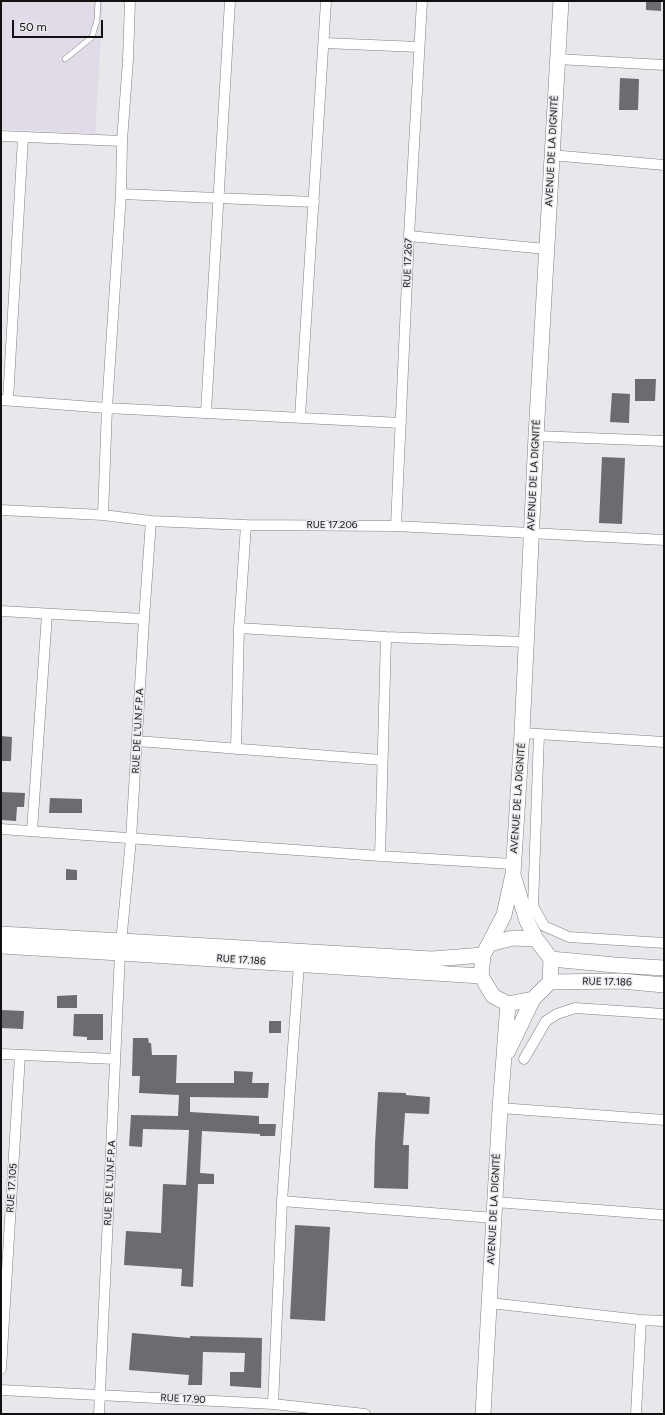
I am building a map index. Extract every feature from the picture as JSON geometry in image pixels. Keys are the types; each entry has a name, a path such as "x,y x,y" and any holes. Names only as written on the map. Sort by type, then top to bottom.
{"street":[{"path":"103,515 107,408 121,194 122,141 128,60 130,1"},
{"path":"206,412 217,198 230,1"},
{"path":"300,417 326,1"},
{"name":"RUE 17.267","path":"396,526 409,236 422,1"},
{"name":"AVENUE DE LA DIGNITÉ","path":"486,950 504,915 513,869 522,733 536,436 561,1"},
{"path":"324,43 419,48"},
{"path":"557,58 664,65"},
{"path":"1,136 122,141"},
{"path":"23,138 4,400 107,408 401,423"},
{"path":"552,155 664,165"},
{"path":"121,194 314,202"},
{"path":"409,236 546,249"},
{"path":"536,436 664,441"},
{"name":"RUE 17.206","path":"1,510 103,515 151,521 246,525 396,526 664,540"},
{"name":"RUE DE L'U.N.F.P.A","path":"98,1414 120,947 131,839 151,521"},
{"path":"236,749 240,628 246,525"},
{"path":"1,611 144,619"},
{"path":"32,831 47,614"},
{"path":"240,628 386,637 526,642"},
{"path":"380,856 386,637"},
{"path":"522,733 664,742"},
{"path":"539,734 533,906 544,926 569,937 664,942"},
{"path":"137,742 382,760"},
{"path":"1,829 380,856 513,869 527,921 536,940 551,959 550,982 533,999 504,1059"},
{"path":"1,934 120,947 432,959 486,950 513,938 536,940"},
{"name":"RUE 17.186","path":"1,946 120,947 299,964 481,976"},
{"path":"486,950 481,976 493,996 508,1004 533,999"},
{"path":"551,959 664,968"},
{"path":"273,1404 282,1201 299,964"},
{"name":"RUE 17.186","path":"550,982 621,981 664,985"},
{"name":"AVENUE DE LA DIGNITÉ","path":"483,1414 500,1108 508,1004"},
{"path":"524,1059 546,1021 557,1014 575,1008 664,1014"},
{"path":"1,1054 115,1059"},
{"name":"RUE 17.105","path":"1,1369 20,1055"},
{"path":"500,1108 664,1120"},
{"path":"282,1201 494,1218"},
{"path":"495,1202 664,1215"},
{"path":"490,1303 641,1320 664,1321"},
{"path":"636,1414 641,1320"},
{"name":"RUE 17.90","path":"1,1390 273,1404 365,1414"}],"lane":[{"path":"65,59 92,37 97,20 98,1"}],"shaded area":[{"path":"1,1 103,1 95,134 1,129"}],"building":[{"path":"646,1 661,1 661,11 646,10"},
{"path":"620,78 639,79 638,110 619,110"},
{"path":"635,379 656,379 655,401 635,401"},
{"path":"612,393 630,394 629,423 610,422"},
{"path":"602,457 625,458 622,524 599,523"},
{"path":"1,736 12,737 11,761 1,761"},
{"path":"1,792 25,793 24,807 17,807 16,821 1,820"},
{"path":"50,798 82,799 82,813 49,813"},
{"path":"66,869 77,870 77,880 66,880"},
{"path":"77,995 77,1008 57,1008 57,996"},
{"path":"2,1010 24,1011 23,1029 1,1028"},
{"path":"74,1014 103,1014 103,1040 87,1040 87,1037 73,1036"},
{"path":"269,1021 281,1021 281,1033 269,1033"},
{"path":"133,1038 148,1038 149,1043 151,1043 152,1055 177,1055 176,1083 234,1083 234,1071 253,1072 252,1083 269,1083 268,1098 190,1097 190,1112 259,1116 259,1124 276,1124 275,1136 202,1131 200,1173 214,1174 214,1184 198,1184 193,1287 181,1286 182,1269 124,1265 126,1231 161,1233 163,1184 186,1185 189,1130 143,1129 142,1147 129,1146 131,1115 178,1116 179,1095 139,1093 140,1076 132,1076"},
{"path":"378,1092 406,1093 406,1095 430,1097 429,1114 405,1113 403,1145 409,1145 408,1189 374,1188"},
{"path":"295,1225 330,1227 325,1321 290,1319"},
{"path":"132,1333 190,1338 190,1336 262,1338 261,1388 230,1386 230,1372 244,1372 245,1353 203,1352 202,1385 188,1385 189,1375 129,1370"}]}
